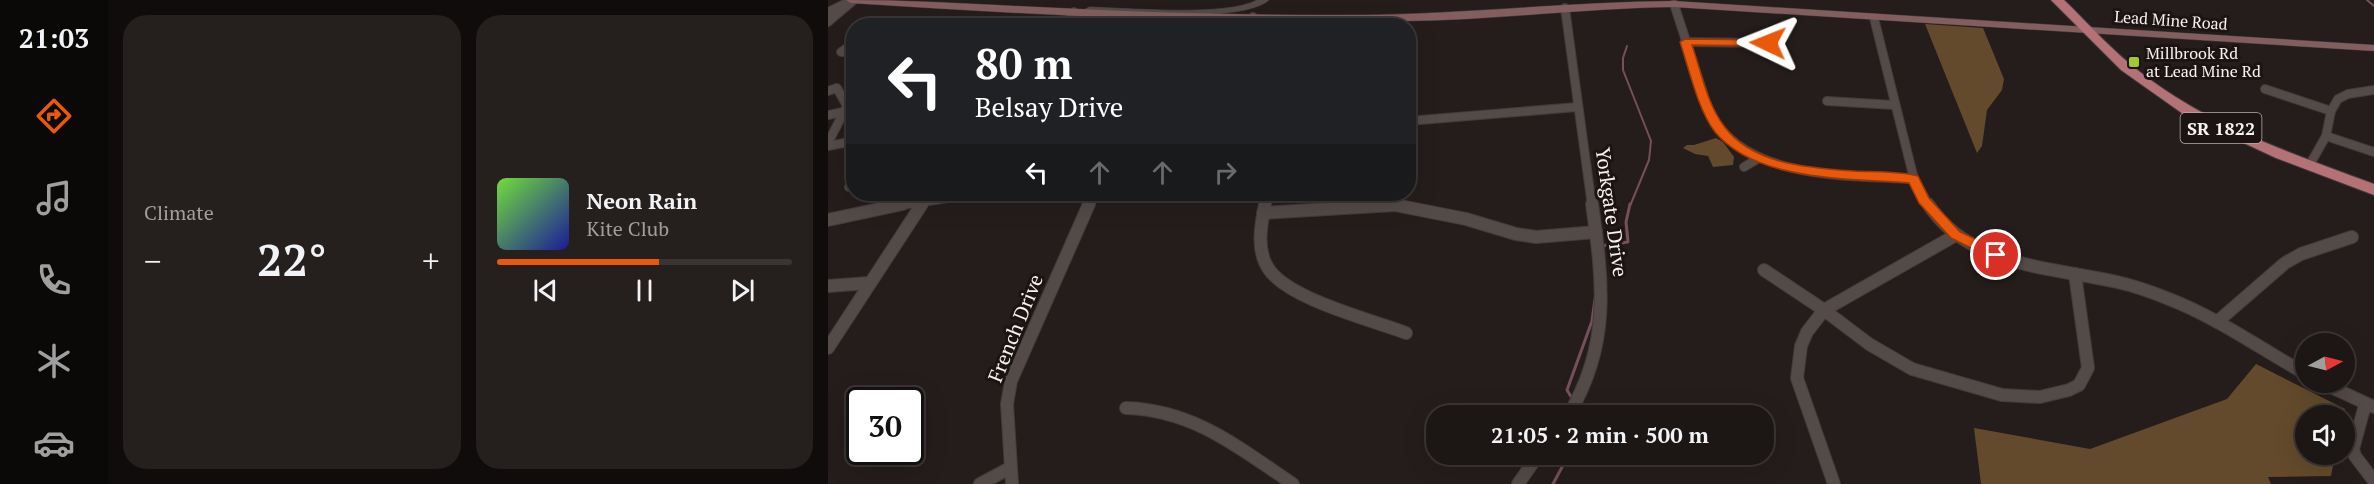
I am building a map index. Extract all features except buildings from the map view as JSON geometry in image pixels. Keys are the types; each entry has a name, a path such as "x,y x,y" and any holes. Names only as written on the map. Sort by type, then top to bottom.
{"main road":[{"name":"Lead Mine Road","path":"853,0 1191,18"},
{"name":"SR 1822","path":"2057,0 2126,68 2169,100 2239,137 2374,190"},
{"name":"Lead Mine Road","path":"1408,18 1621,4 1674,4 2374,48"}],"street":[{"path":"828,12 836,6 853,0"},
{"path":"828,22 849,6 853,0"},
{"path":"1054,11 1223,12 1251,7 1266,0"},
{"path":"1252,18 1266,0"},
{"path":"1674,4 1710,113 1720,129 1735,143 1759,158 1801,170 1914,179"},
{"name":"Yorkgate Drive","path":"1565,8 1596,232 1604,309 1599,340 1577,405"},
{"path":"1070,18 1074,12"},
{"path":"1874,18 1914,179 1924,200 1956,235 1976,247 2011,261 2147,291 2173,300 2217,322 2295,368"},
{"path":"1685,42 1768,43"},
{"path":"832,89 846,102"},
{"path":"2265,89 2331,111"},
{"path":"2309,166 2326,136 2331,111 2338,99 2342,96 2374,90"},
{"path":"1827,101 1894,105"},
{"path":"1416,120 1577,107"},
{"path":"828,115 846,111"},
{"path":"828,144 846,116"},
{"path":"2326,136 2374,152"},
{"path":"828,144 846,142"},
{"path":"1744,167 1759,158"},
{"path":"828,219 909,201"},
{"path":"828,348 924,201"},
{"name":"French Drive","path":"1012,484 1006,405 1011,381 1091,201"},
{"path":"1266,201 1260,235 1262,255 1269,271 1281,283 1303,294 1406,333"},
{"path":"1263,213 1395,206 1466,219 1516,234 1536,237 1596,232"},
{"path":"1834,484 1797,378 1801,346 1807,332 1824,310 1956,235"},
{"path":"2217,322 2285,263 2301,254 2352,237"},
{"path":"1764,270 1824,310 1869,344 1912,369 1953,383 2002,395 2040,397 2079,385 2088,368 2075,274"},
{"path":"828,286 869,283"},
{"path":"2343,393 2370,406 2353,449 2355,456 2374,482"},
{"path":"1126,408 1143,407 1162,410 1193,420 1293,484"},
{"path":"1518,484 1531,465"},
{"path":"980,484 1010,468"}],"shaded area":[{"path":"1925,24 1983,28 2004,79 2002,90 1987,110 1982,146 1977,153"},
{"path":"1716,138 1723,142 1734,157 1733,165 1713,167 1708,156 1695,154 1683,148 1687,145"},
{"path":"2256,364 2295,384 2295,393 2313,393 2337,405 2295,405 2295,465 2333,465 2331,476 2268,477 2271,484 1981,484 1974,428 2090,449 2227,399"}],"waterway":[{"path":"2367,0 2374,6"},
{"path":"1627,46 1623,58 1623,70 1651,141 1649,160 1630,206"},
{"path":"1601,246 1628,242 1626,222 1630,204"},
{"path":"1573,400 1567,390 1592,321 1595,299"},
{"path":"1553,484 1563,465"}],"place":[{"name":"Millbrook Rd at Lead Mine Rd","path":"2134,62"}],"route":[{"path":"1768,43 1685,42 1710,113 1720,129 1735,143 1759,158 1801,170 1914,179 1924,200 1956,235 1996,255"}]}
